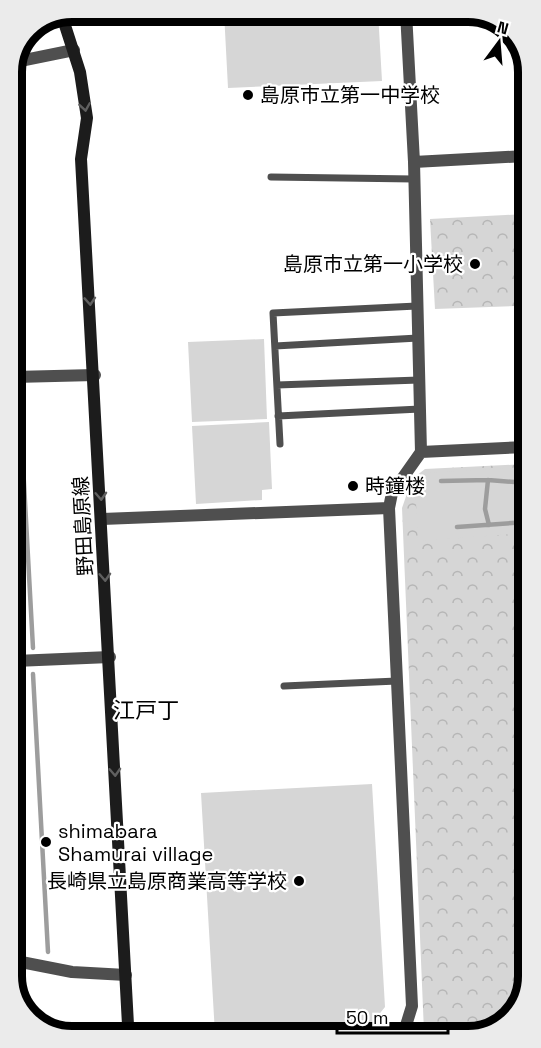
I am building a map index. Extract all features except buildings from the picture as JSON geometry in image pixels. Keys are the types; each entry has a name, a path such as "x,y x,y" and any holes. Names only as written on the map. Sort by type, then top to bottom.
{"main road":[{"name":"野田島原線","path":"64,23 74,50 87,118 81,159 95,375 128,1025"}],"street":[{"path":"406,1026 412,1006 389,508 392,493 421,452 414,162 407,23"},
{"path":"24,60 74,50"},
{"path":"414,162 518,156"},
{"path":"23,377 95,375"},
{"path":"421,452 518,447"},
{"path":"102,519 389,508"},
{"path":"22,661 110,657"},
{"path":"22,962 72,972 126,975"}],"lane":[{"path":"271,177 414,179"},
{"path":"280,444 273,313 417,306"},
{"path":"275,346 418,338"},
{"path":"277,385 419,380"},
{"path":"278,416 420,410"},
{"path":"284,686 397,681"}],"green space":[{"path":"225,22 379,23 382,81 228,88"},
{"path":"518,214 518,324 517,306 435,309 430,219"},
{"path":"264,339 267,419 192,422 188,342"},
{"path":"269,422 272,489 262,490 262,500 196,504 192,426"},
{"path":"518,464 517,989 506,1009 499,1015 488,1022 469,1026 424,1026 402,508 412,479 425,469"},
{"path":"518,467 518,534 418,541 415,484 427,473"},
{"path":"372,784 385,1007 370,1026 214,1025 201,793"}],"waterway":[{"path":"23,457 33,648"},
{"path":"488,480 485,509 489,525"},
{"path":"441,481 518,482"},
{"path":"457,527 518,523"},
{"path":"33,674 48,952"}],"place":[{"name":"島原市立第一中学校","path":"248,95"},
{"name":"島原市立第一小学校","path":"475,264"},
{"name":"時鐘楼","path":"353,486"},
{"name":"shimabara Shamurai village","path":"46,842"},
{"name":"長崎県立島原商業高等学校","path":"299,881"}],"district":[{"name":"江戸丁","path":"146,710"}]}
